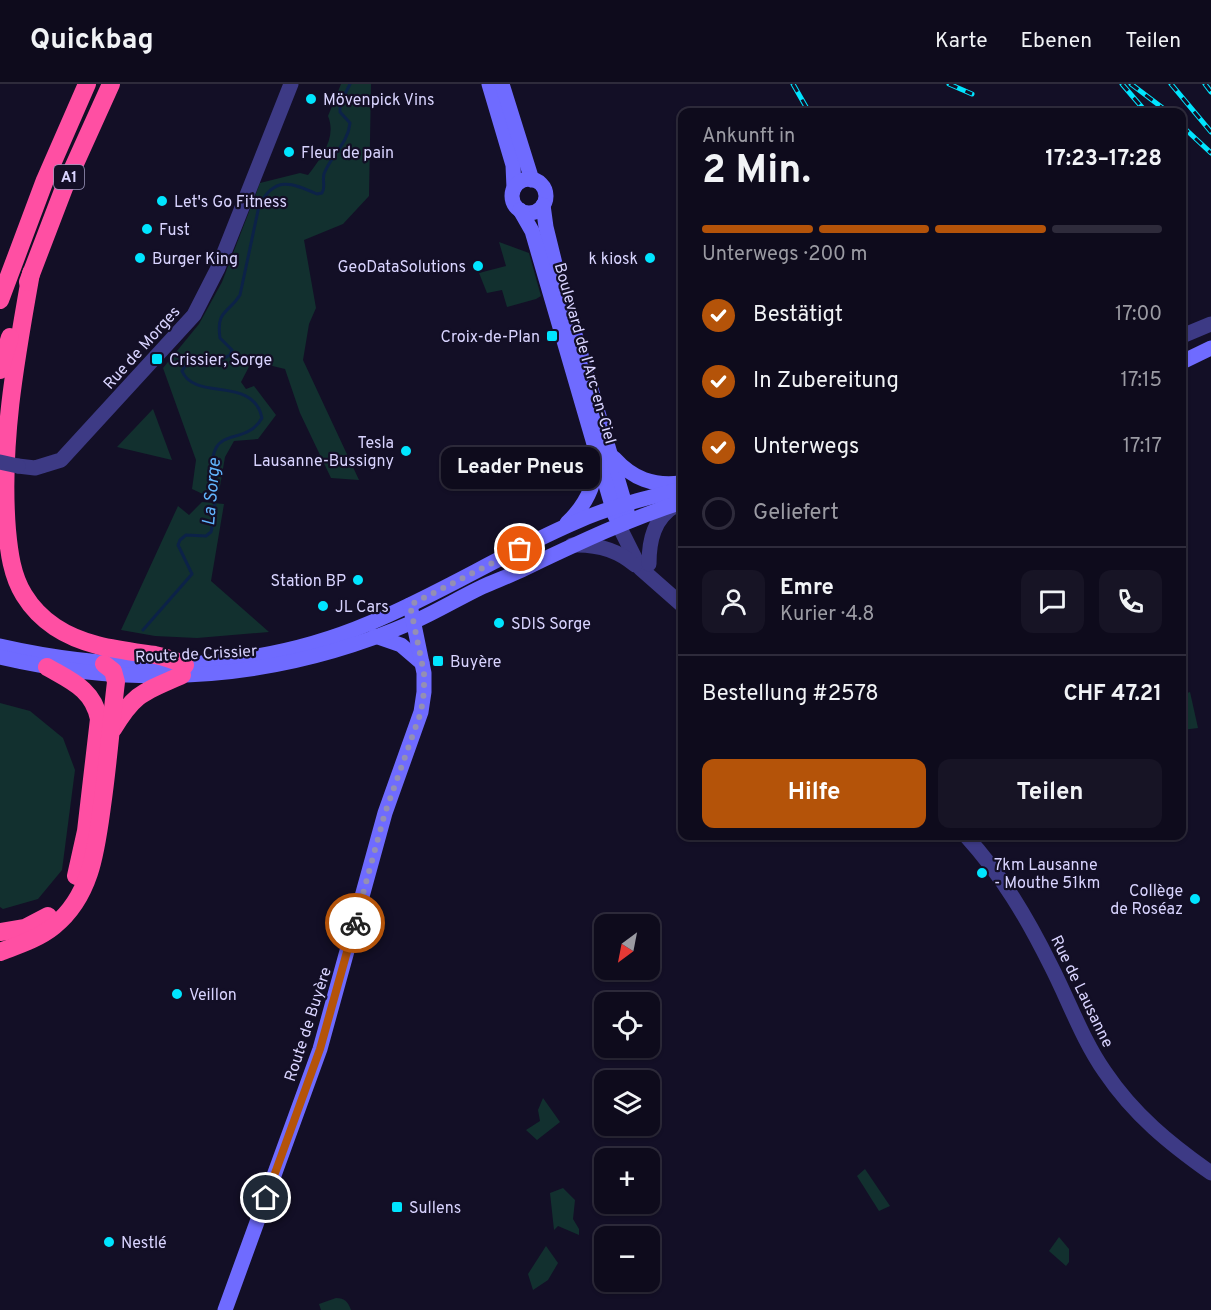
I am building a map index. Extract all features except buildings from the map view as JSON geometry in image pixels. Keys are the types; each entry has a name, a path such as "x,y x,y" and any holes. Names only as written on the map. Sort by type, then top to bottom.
{"highway":[{"name":"A1","path":"0,300 45,180 87,84"},
{"name":"A1","path":"0,370 32,273 64,188 111,84"},
{"path":"0,292 14,260"},
{"path":"32,273 11,394 4,472 9,548 17,580 33,608 67,634 106,647 156,655 184,670"},
{"path":"0,932 17,931 32,926 57,908 74,882 84,847 99,719 97,708 88,693 47,667"},
{"path":"0,952 30,940 53,927 81,894 91,869 99,835 112,731 109,669"},
{"path":"112,731 124,711 135,699 184,670"}],"main road":[{"path":"489,84 513,165 513,200 520,210 532,212 543,205 544,189 539,182 522,181 514,188"},
{"path":"502,84 532,180"},
{"name":"Boulevard de l'Arc-en-Ciel","path":"543,205 559,280 612,456 619,506"},
{"name":"Boulevard de l'Arc-en-Ciel","path":"520,210 532,231 596,453 619,506"},
{"path":"1186,360 1211,348"},
{"path":"563,528 582,508 586,500 594,478 596,453"},
{"path":"612,456 630,473 646,481 678,483"},
{"name":"Route de Crissier","path":"184,670 303,646 358,628 410,605 563,528 619,506 678,499"},
{"name":"Route de Crissier","path":"0,657 47,667 249,671 320,655 414,621 572,545 678,500"},
{"path":"619,506 624,524"},
{"name":"Route de Buyère","path":"225,1310 320,1049 385,813 421,712 424,692 422,663 410,605"},
{"path":"375,636 401,645 422,663"},
{"name":"Route de Crissier","path":"0,646 109,669"}],"street":[{"name":"Rue de Morges","path":"0,462 35,468 62,460 194,315 222,257 291,84"},
{"path":"1186,334 1211,324"},
{"path":"645,566 653,531 664,514 678,502"},
{"path":"624,524 645,566 659,585 678,602"},
{"path":"572,545 593,546 614,551 645,566"},
{"name":"Rue de Lausanne","path":"970,840 991,863 1015,897 1052,967 1079,1028 1106,1074 1159,1135 1211,1173"}],"green space":[{"path":"341,84 371,84 369,196 343,224 304,240 316,308 309,324 303,360 359,480 331,478 300,413 285,369 252,361 241,382 246,389 254,386 276,415 258,439 234,441 225,457 219,492 205,495 192,489 196,460 163,368 199,324 222,282 260,183 300,173 308,175 322,155 329,140 328,116"},
{"path":"499,242 529,253 541,296 507,307 502,290 487,293 479,273 506,266"},
{"path":"153,409 172,460 117,447"},
{"path":"202,502 224,504 211,581 269,632 197,638 155,636 121,630 178,506 189,515"},
{"path":"1190,692 1198,728 1186,730 1186,694"},
{"path":"0,703 30,711 63,738 75,770 62,870 38,899 3,909 0,907"},
{"path":"543,1098 560,1122 537,1140 526,1130 540,1121 538,1110"},
{"path":"865,1169 890,1206 879,1211 857,1176"},
{"path":"563,1188 575,1200 573,1219 579,1229 579,1235 558,1226 554,1230 550,1193"},
{"path":"1059,1237 1069,1249 1069,1262 1066,1266 1049,1251"},
{"path":"546,1246 558,1263 548,1280 533,1290 528,1274"},
{"path":"336,1298 346,1301 351,1310 321,1310 319,1304"}],"waterway":[{"name":"La Sorge","path":"143,630 192,574 178,545 180,540 186,535 206,536 211,532 215,494 212,463 216,448 225,440 250,430 262,418 257,405 248,397 236,392 199,385 189,380 182,371 188,364 212,363 230,355 232,350 220,338 220,322 221,317 240,295 259,206 271,190 284,184 317,194 322,193 324,174 349,130 350,123 340,112 340,104 350,84"}],"railway":[{"path":"793,84 807,108"},
{"path":"949,84 972,94"},
{"path":"1122,84 1143,108"},
{"path":"1131,84 1163,108"},
{"path":"1171,84 1211,132"},
{"path":"1205,84 1211,92"},
{"path":"1186,130 1211,153"}],"way so far":[{"path":"355,923 385,813 421,712 424,673 410,605 520,549"}],"place":[{"name":"Mövenpick Vins","path":"311,99"},
{"name":"Fleur de pain","path":"289,152"},
{"name":"Let's Go Fitness","path":"162,201"},
{"name":"Fust","path":"147,229"},
{"name":"Burger King","path":"140,258"},
{"name":"k kiosk","path":"650,258"},
{"name":"GeoDataSolutions","path":"478,266"},
{"name":"Croix-de-Plan","path":"552,336"},
{"name":"Crissier, Sorge","path":"157,359"},
{"name":"Tesla Lausanne-Bussigny","path":"406,451"},
{"name":"Leader Pneus","path":"520,549"},
{"name":"Station BP","path":"358,580"},
{"name":"JL Cars","path":"323,606"},
{"name":"SDIS Sorge","path":"499,623"},
{"name":"Buyère","path":"438,661"},
{"name":"7km Lausanne - Mouthe 51km","path":"982,873"},
{"name":"Collège de Roséaz","path":"1195,899"},
{"name":"Veillon","path":"177,994"},
{"name":"Sullens","path":"397,1207"},
{"name":"Nestlé","path":"109,1242"}],"route":[{"path":"266,1198 320,1049 355,923"}]}
